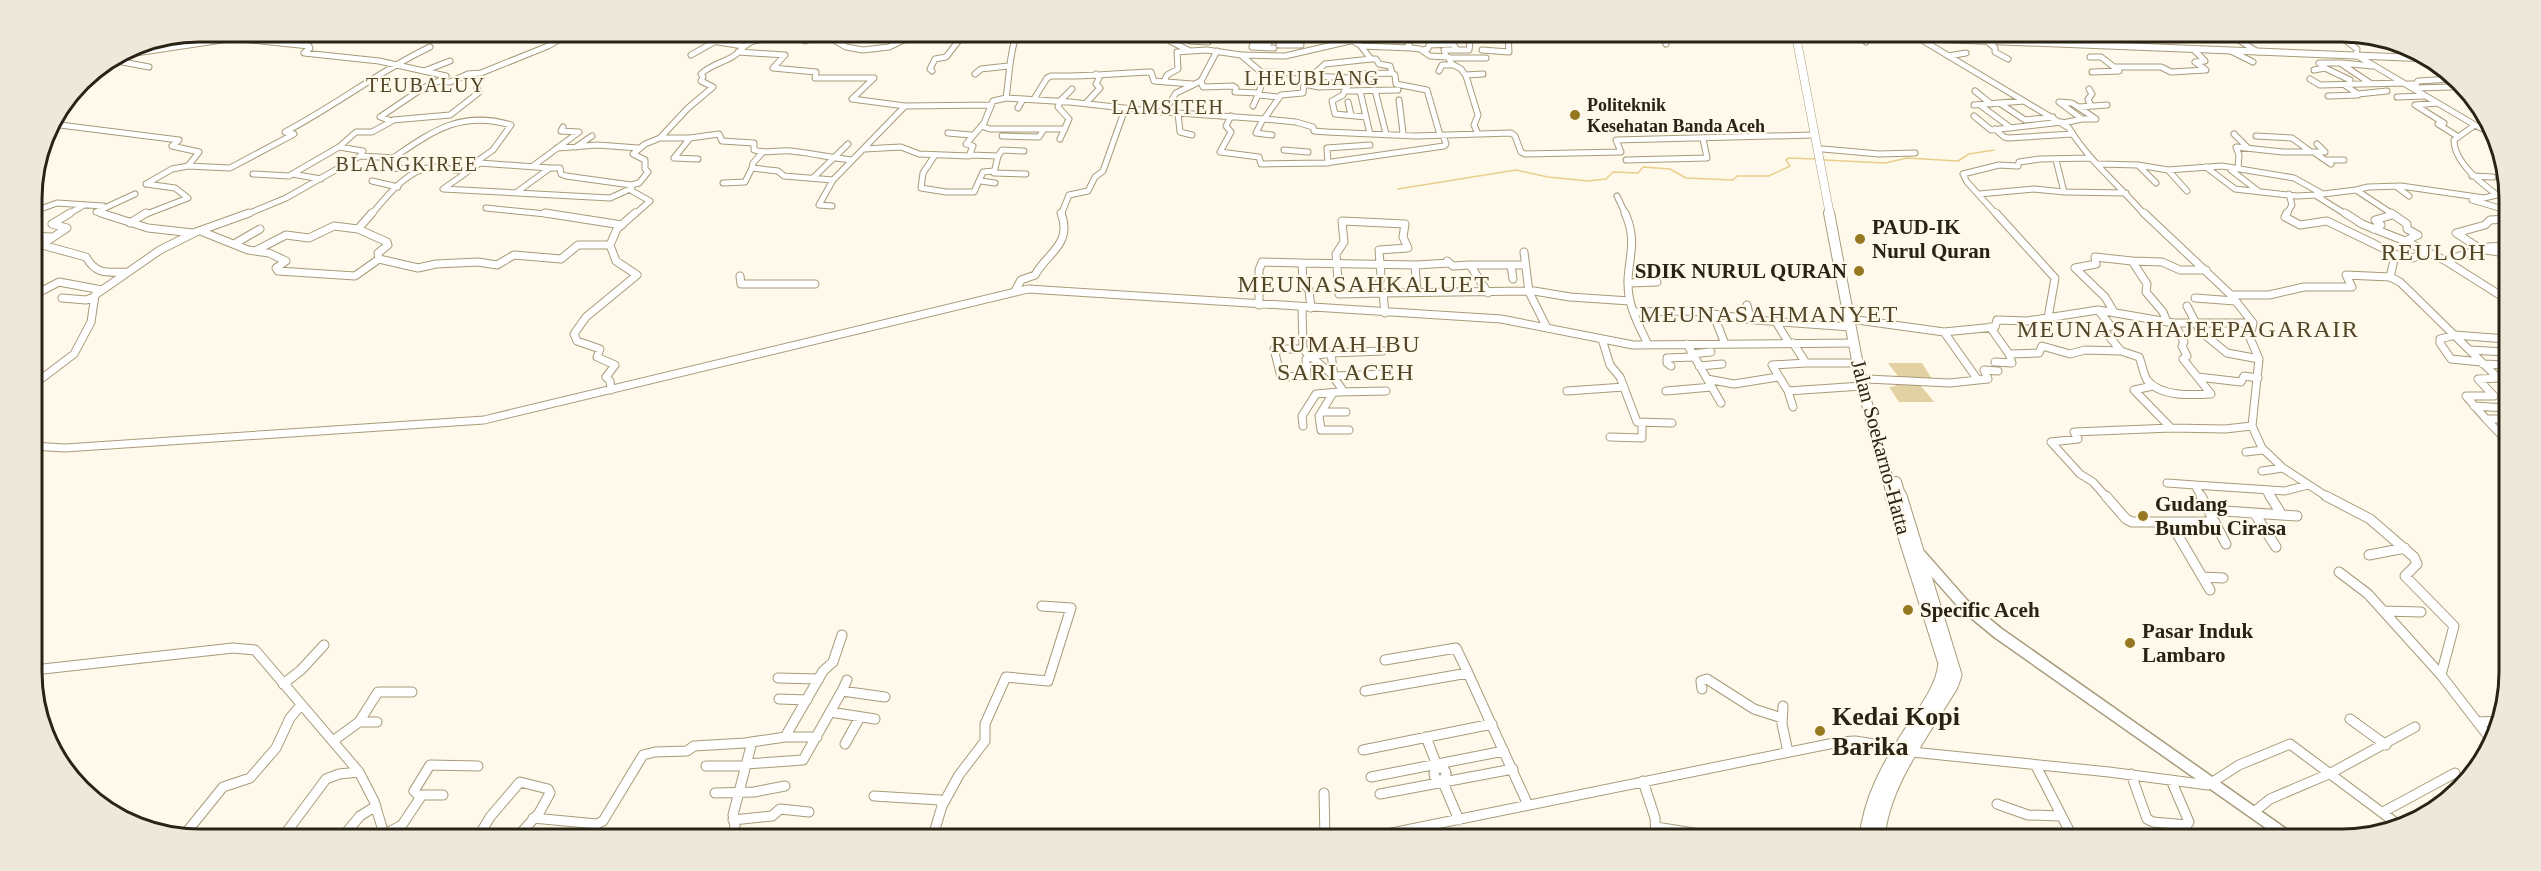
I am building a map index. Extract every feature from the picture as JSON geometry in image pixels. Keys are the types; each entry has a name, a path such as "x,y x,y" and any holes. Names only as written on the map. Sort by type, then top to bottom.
{"highway":[{"name":"Jalan Soekarno-Hatta","path":"1797,42 1814,135 1822,157"},
{"name":"Jalan Soekarno-Hatta","path":"1803,42 1840,260 1864,383"},
{"name":"Jalan Soekarno-Hatta","path":"1856,340 1857,363 1945,663 1943,679 1924,720 1870,805 1867,829"},
{"name":"Jalan Soekarno-Hatta","path":"1896,495 1918,553 1955,675 1952,686 1924,720"},
{"name":"Jalan Soekarno-Hatta","path":"1879,829 1880,816 1906,750"}],"main road":[{"path":"158,47 200,42"},
{"path":"2009,42 2190,51 2409,58"},
{"path":"1918,553 1953,594 1998,633 2277,829"}],"street":[{"path":"266,42 310,46 304,52 307,54 366,57 446,76 414,92 380,117 393,120 450,115 479,92 477,88"},
{"path":"283,44 288,42"},
{"path":"439,81 450,82 468,74 481,73 553,42"},
{"path":"691,55 714,42 743,46"},
{"path":"631,187 566,176 561,174 560,168 480,163 443,189 610,198 639,183 648,172 645,169 645,160 633,154 638,148 660,138 714,86 700,81 702,73 751,42"},
{"path":"837,42 856,49 889,48 905,42"},
{"path":"932,71 930,69 935,59 946,57 958,42"},
{"path":"1006,98 1010,75 1008,66 1013,42"},
{"path":"1172,42 1191,51"},
{"path":"1207,50 1208,42"},
{"path":"1164,82 1167,75 1178,69 1177,52 1207,50 1242,55 1285,56 1344,42"},
{"path":"1356,42 1371,59"},
{"path":"1408,42 1411,48"},
{"path":"1469,50 1470,42"},
{"path":"1422,50 1430,56 1448,57 1509,52 1508,42"},
{"path":"1925,42 2053,117 2071,130 2091,158 2152,222 2185,249 2233,298 2253,323 2250,338 2259,359 2252,426 2263,450 2283,468 2308,485 2370,519 2405,548 2417,564 2405,576 2443,612 2454,626 2441,675"},
{"path":"1988,42 1995,48 1995,52 2008,59"},
{"path":"2137,42 2144,47"},
{"path":"2242,42 2258,52"},
{"path":"2348,42 2357,49 2356,55 2373,66 2482,128"},
{"path":"1242,55 1245,47 1252,47 1253,43 1301,44 1312,48"},
{"path":"1361,46 1422,50 1428,49 1430,45 1453,44 1457,50"},
{"path":"130,223 149,212 187,199 175,188 146,185 172,169 188,166 230,168 294,134 285,132 396,63 430,47"},
{"path":"1454,65 1444,51 1469,50 1483,54"},
{"path":"1164,112 1176,93 1198,83 1217,51"},
{"path":"2114,67 2161,67 2171,72 2206,70 2196,62 2205,61 2190,51"},
{"path":"2230,51 2253,62"},
{"path":"738,52 785,55 772,68 816,72 815,78 875,79 852,99 905,106 991,105"},
{"path":"1948,56 1966,54"},
{"path":"1242,55 1262,72 1305,73 1314,74 1318,78 1370,79"},
{"path":"2090,57 2101,57 2119,71 2092,72"},
{"path":"1232,116 1227,126 1231,132 1220,152 1259,157 1261,164 1328,163 1446,144 1427,90 1396,84 1395,75 1390,66 1371,59 1325,64 1314,74"},
{"path":"125,61 133,66 149,67"},
{"path":"424,71 450,61"},
{"path":"2335,79 2347,79 2319,63 2373,66"},
{"path":"2340,63 2371,83"},
{"path":"1438,71 1442,65 1454,65 1466,75 1478,108 1479,118 1474,125 1478,134"},
{"path":"975,74 982,68 1008,66"},
{"path":"2314,70 2325,68"},
{"path":"1034,99 1048,77 1151,72 1154,81 1198,83 1203,87 1213,88 1217,84 1233,86 1236,88 1235,92 1279,97 1302,93 1305,73"},
{"path":"1381,111 1351,116 1335,114 1333,99 1343,95 1349,78 1355,74 1392,73"},
{"path":"1086,103 1100,88 1096,84 1099,78 1096,74"},
{"path":"1466,75 1483,74"},
{"path":"1358,79 1370,134"},
{"path":"2310,79 2320,85 2416,84 2418,81 2443,80"},
{"path":"1304,84 1319,87 1398,90"},
{"path":"2345,85 2361,95"},
{"path":"1252,106 1261,86"},
{"path":"2414,88 2451,87"},
{"path":"1060,140 1060,133 1065,129 1069,119 1058,107 1060,101 1072,89"},
{"path":"1375,90 1386,134"},
{"path":"2328,96 2387,91"},
{"path":"1975,92 1990,104"},
{"path":"2091,93 2088,99 2091,106"},
{"path":"2397,97 2426,96"},
{"path":"1272,135 1256,133 1279,97"},
{"path":"981,126 995,100 1006,98 1296,122 1313,127 1314,131 1403,133 1416,136 1511,133 1515,136 1521,152 1525,153 1621,152 1616,140 1814,135"},
{"path":"1018,108 1023,99"},
{"path":"1399,100 1403,133"},
{"path":"2011,128 1977,105 2024,100"},
{"path":"1015,291 1021,280 1035,275 1041,264 1054,254 1065,231 1065,222 1061,214 1067,198 1071,193 1088,191 1095,177 1102,171 1119,129 1120,118 1135,102"},
{"path":"1348,102 1351,116"},
{"path":"2070,102 2096,118 2089,121 2082,119 2058,103 2070,102"},
{"path":"2439,103 2415,105 2457,136"},
{"path":"2001,104 2025,120 2053,117"},
{"path":"832,206 819,205 833,180 882,134 901,108 905,106"},
{"path":"2079,107 2109,106"},
{"path":"1178,113 1180,132 1192,135"},
{"path":"1974,116 1989,130 2082,119"},
{"path":"393,158 435,130 468,117 486,118 511,125 493,150 476,162 480,163"},
{"path":"253,174 284,177 292,174 339,147 356,132 372,132 393,120"},
{"path":"2206,167 2233,188 2289,195 2396,186 2492,198 2497,195 2472,176 2454,146 2457,136 2479,123"},
{"path":"61,125 178,140 172,146 199,152 188,166"},
{"path":"970,155 973,146 966,144 975,128 981,126 990,129 1065,129"},
{"path":"533,166 579,132 561,130 563,127"},
{"path":"1002,136 1039,136 1044,129"},
{"path":"1995,129 2004,137 2009,138 2072,134"},
{"path":"948,133 971,135"},
{"path":"660,138 690,138 719,134 722,141 752,142 754,150 762,153 779,150 852,160"},
{"path":"2234,134 2247,147"},
{"path":"576,147 592,136"},
{"path":"2256,136 2296,139 2331,164"},
{"path":"690,138 674,158 698,159"},
{"path":"2277,138 2294,152"},
{"path":"1626,160 1707,158 1703,139"},
{"path":"813,178 848,144"},
{"path":"2238,169 2239,155 2236,147 2263,151 2325,152 2317,144"},
{"path":"557,148 604,145 638,148"},
{"path":"1328,163 1327,148 1370,145"},
{"path":"62,298 86,300 94,297 160,250 193,233 286,198 360,156 363,152 339,147"},
{"path":"864,149 914,149 919,154 998,156"},
{"path":"994,171 1002,150 1024,151"},
{"path":"1284,150 1308,152"},
{"path":"1291,163 1295,151"},
{"path":"723,183 745,182 753,163 762,153"},
{"path":"1822,157 1915,153"},
{"path":"934,155 923,173 921,188 969,193 976,191 983,172 1026,174"},
{"path":"360,156 398,160 392,168 420,170 432,167 467,171"},
{"path":"2048,318 2055,278 1966,181 1964,173 2002,165 2018,166 2019,162 2034,159 2091,158"},
{"path":"2056,159 2064,192"},
{"path":"2325,160 2344,160"},
{"path":"2098,164 2138,165 2168,171 2227,167 2298,179 2307,175"},
{"path":"2138,165 2156,183"},
{"path":"2227,167 2258,191"},
{"path":"518,192 550,168"},
{"path":"752,168 778,171 784,176 833,180"},
{"path":"357,229 376,212 383,199 420,170"},
{"path":"2168,171 2187,190"},
{"path":"292,174 321,179"},
{"path":"2472,176 2493,177"},
{"path":"2298,179 2373,229 2427,251 2499,295"},
{"path":"372,181 398,187"},
{"path":"981,181 995,183"},
{"path":"2396,186 2409,196"},
{"path":"610,245 615,232 650,201 634,193 631,187"},
{"path":"1979,194 2034,189 2126,193"},
{"path":"2356,190 2407,224 2407,229 2418,235 2405,241"},
{"path":"135,194 96,212 148,228 193,233"},
{"path":"2289,195 2292,205 2285,217 2292,222 2302,225 2327,221 2399,256 2413,258 2427,251"},
{"path":"1617,196 1633,235 1633,253 1628,265 1630,301 1647,344"},
{"path":"2469,196 2473,200 2499,208"},
{"path":"42,203 106,206"},
{"path":"42,207 47,204"},
{"path":"42,245 67,228 52,224 85,204"},
{"path":"486,208 518,209 622,225"},
{"path":"2373,229 2382,225 2374,220 2392,215"},
{"path":"2499,219 2490,220 2485,225 2456,233 2483,248 2499,252"},
{"path":"1386,312 1383,293 1377,288 1381,264 1378,254 1379,250 1408,248 1403,237 1406,227 1404,223 1342,221 1344,242 1336,254 1340,295 1383,293 1418,292 1527,291 1570,297 1630,301"},
{"path":"254,251 286,235 309,238 334,226 357,229 388,244 378,253 379,259"},
{"path":"234,243 260,229"},
{"path":"202,231 254,251 269,253 286,261 276,270 355,276 379,259 418,268 436,264 478,262 497,265 514,255 561,259 579,245 610,245 614,249 616,261 637,275 622,291 591,314 574,334 577,342 600,349 597,357 615,365 606,376 610,381 611,390"},
{"path":"42,237 51,237"},
{"path":"42,245 86,256 92,267 102,272 130,272"},
{"path":"2446,261 2483,248 2499,247"},
{"path":"1524,252 1527,291 1535,309 1548,328"},
{"path":"2390,277 2396,256 2399,256"},
{"path":"2114,312 2105,297 2075,268 2096,264 2095,257 2162,262 2180,270 2206,270"},
{"path":"1259,305 1259,270 1262,262 1415,265 1447,261 1453,267 1524,265"},
{"path":"2009,354 2039,353 2044,346 2070,354 2085,350 2121,351 2139,357 2147,378 2153,386 2160,390 2211,394 2183,359 2187,356 2182,346 2184,342 2146,292 2145,281 2132,261"},
{"path":"1302,264 1303,284 1309,290 1311,307"},
{"path":"1415,265 1418,292"},
{"path":"1470,265 1488,293"},
{"path":"1511,265 1513,279"},
{"path":"2195,298 2269,295 2304,287 2352,288 2345,277 2348,275 2390,277 2400,282 2482,363 2499,377"},
{"path":"740,276 741,284 815,284"},
{"path":"42,291 59,282 102,290"},
{"path":"1630,283 1657,282"},
{"path":"42,447 65,448 474,422 1015,291 1032,289 1501,319 1602,339 1647,344 1856,340"},
{"path":"42,379 74,354 91,322 94,297"},
{"path":"1746,305 1749,314 1755,320"},
{"path":"2187,306 2202,332 2227,353 2259,359"},
{"path":"1302,308 1303,349 1334,376 1342,389 1336,393 1319,416 1321,430 1349,430"},
{"path":"2098,310 2111,326 2103,329 2121,351"},
{"path":"1634,312 1692,311 1714,316 1776,322 1854,324 1944,332 1980,331 1995,327 1997,320 2027,321 2098,310 2170,323 2253,323"},
{"path":"1714,316 1724,342"},
{"path":"1776,322 1806,363"},
{"path":"1990,327 2009,354 2012,363 1995,362"},
{"path":"1944,332 1978,380"},
{"path":"2499,339 2455,336 2440,339 2449,358 2457,361 2499,364"},
{"path":"1602,339 1610,365 1620,377 1637,422 1642,424 1672,423"},
{"path":"1687,344 1721,403"},
{"path":"1303,349 1274,349 1281,377 1307,376 1306,359 1310,356 1383,351"},
{"path":"2470,350 2499,352"},
{"path":"1671,366 1667,363 1668,358 1711,352"},
{"path":"1331,353 1334,376"},
{"path":"1793,407 1788,391 1772,365 1857,363"},
{"path":"1699,366 1722,364"},
{"path":"1788,391 1864,383 1950,383 1988,379 1984,370 1998,371"},
{"path":"1334,376 1389,374"},
{"path":"2198,377 2241,382 2244,376 2258,378"},
{"path":"1707,379 1734,384 1778,377"},
{"path":"2494,394 2478,379 2499,379"},
{"path":"2153,386 2134,390 2171,428"},
{"path":"1567,391 1624,387"},
{"path":"1666,391 1712,387"},
{"path":"1303,426 1302,416 1316,394 1386,391"},
{"path":"2499,394 2467,395 2473,406 2499,433"},
{"path":"2473,406 2499,408"},
{"path":"1323,412 1346,412"},
{"path":"2486,419 2499,419"},
{"path":"1610,437 1642,438 1642,424"},
{"path":"2215,522 2132,522 2126,519 2093,482 2080,474 2051,442 2078,439 2074,432 2171,428 2225,429 2252,426"},
{"path":"2246,452 2263,450"},
{"path":"2262,471 2283,468"},
{"path":"2167,483 2266,491 2285,491 2308,485"},
{"path":"2195,485 2226,544"},
{"path":"2266,491 2283,515"},
{"path":"2210,510 2296,516"},
{"path":"2255,514 2276,548"},
{"path":"2170,522 2210,590"},
{"path":"2368,555 2405,548"},
{"path":"2340,572 2365,588 2408,640 2441,675 2486,734"},
{"path":"2202,577 2223,578"},
{"path":"935,829 942,806 958,775 985,741 985,724 1006,677 1048,681 1071,608 1042,606"},
{"path":"2385,611 2421,612"},
{"path":"785,737 819,679 832,662 842,635"},
{"path":"283,684 301,670 324,645"},
{"path":"42,669 245,648 259,653 358,772 376,806 383,829"},
{"path":"1385,660 1456,648 1528,805"},
{"path":"1365,691 1468,673"},
{"path":"778,678 819,679"},
{"path":"1702,689 1701,681 1707,679 1754,709 1782,718"},
{"path":"706,766 800,761 806,758 847,680"},
{"path":"842,691 885,697"},
{"path":"333,741 359,722 378,693 412,692"},
{"path":"778,699 807,700"},
{"path":"189,829 223,787 249,778 276,748 290,718 301,705"},
{"path":"1783,706 1782,718 1788,752"},
{"path":"830,712 875,718"},
{"path":"845,744 860,717"},
{"path":"2350,718 2386,745"},
{"path":"2477,722 2491,721"},
{"path":"359,722 377,722"},
{"path":"1363,750 1492,724"},
{"path":"2254,812 2270,800 2331,773 2386,745 2415,727"},
{"path":"533,818 597,824 603,821 643,755 655,752 687,751 692,746 785,737 817,737"},
{"path":"1426,737 1437,766"},
{"path":"1413,829 1788,752 1855,741 1906,750 2036,766 2212,783 2227,770 2290,744 2393,820"},
{"path":"734,829 733,820 738,792 752,742"},
{"path":"1371,777 1437,766 1504,751"},
{"path":"443,795 420,797 414,791 430,765 478,766"},
{"path":"1437,766 1433,775 1443,781 1459,820"},
{"path":"2036,766 2068,829"},
{"path":"1380,794 1513,769"},
{"path":"289,829 326,779 339,774 358,772"},
{"path":"2383,812 2454,773"},
{"path":"2131,774 2147,819 2153,822 2187,825 2189,822 2171,780"},
{"path":"1643,781 1652,804 1656,829"},
{"path":"483,829 520,782 539,785 548,789 550,793 546,802 524,829"},
{"path":"715,793 770,790 784,786"},
{"path":"1324,793 1325,829"},
{"path":"874,796 935,799 940,800 942,806"},
{"path":"394,829 402,825 420,797"},
{"path":"1998,804 2020,813 2061,816"},
{"path":"349,829 360,816 376,806"},
{"path":"733,820 772,816 780,809 809,812"}],"shaded area":[{"path":"1888,363 1922,363 1932,379 1900,379"},
{"path":"1892,381 1918,382 1934,402 1899,402 1889,387 1896,386"}],"waterway":[{"path":"1824,160 1885,163 1907,158 1958,161 1969,154 1994,150"},
{"path":"1398,189 1516,170 1548,177 1588,181 1606,179 1613,172 1638,173 1643,167 1670,169 1686,178 1733,180 1737,176 1769,176 1790,166 1786,160 1788,158 1816,159"}],"place":[{"name":"Politeknik Kesehatan Banda Aceh","path":"1575,115"},
{"name":"PAUD-IK Nurul Quran","path":"1860,239"},
{"name":"SDIK NURUL QURAN","path":"1859,271"},
{"name":"Gudang Bumbu Cirasa","path":"2143,516"},
{"name":"Specific Aceh","path":"1908,610"},
{"name":"Pasar Induk Lambaro","path":"2130,643"},
{"name":"Kedai Kopi Barika","path":"1820,731"}],"district":[{"name":"LHEUBLANG","path":"1312,78"},
{"name":"TEUBALUY","path":"426,85"},
{"name":"LAMSITEH","path":"1168,107"},
{"name":"BLANGKIREE","path":"407,164"},
{"name":"REULOH","path":"2434,252"},
{"name":"MEUNASAHKALUET","path":"1364,284"},
{"name":"MEUNASAHMANYET","path":"1769,314"},
{"name":"MEUNASAHAJEEPAGARAIR","path":"2188,329"},
{"name":"RUMAH IBU SARI ACEH","path":"1346,358"}]}
